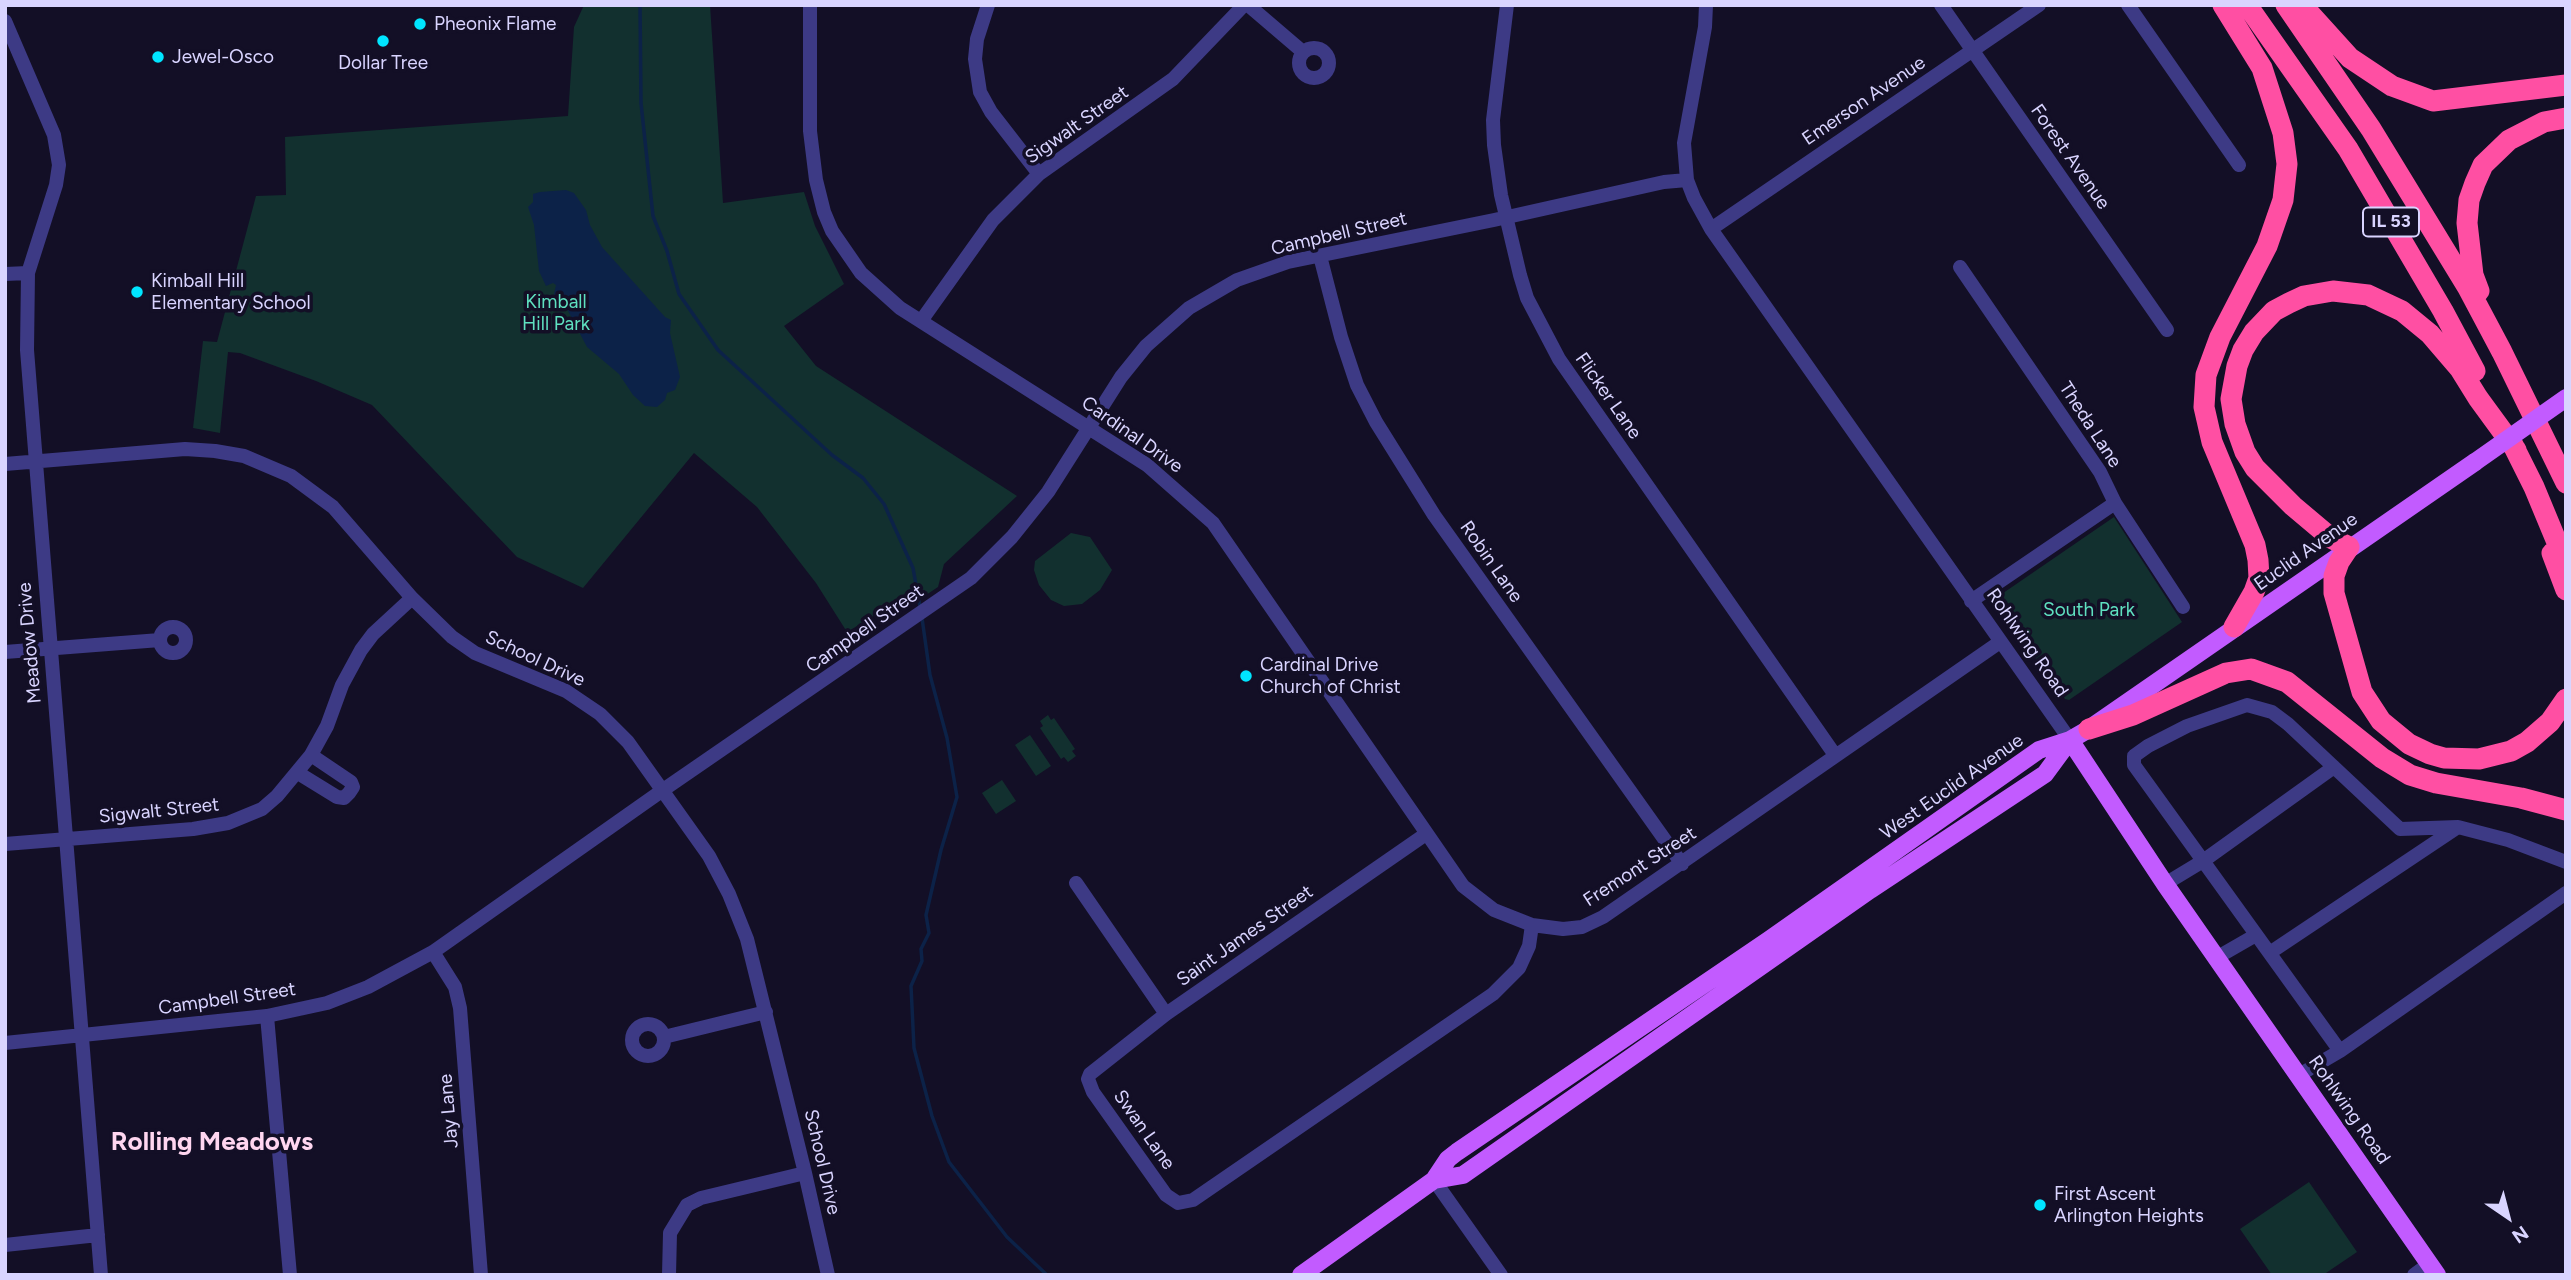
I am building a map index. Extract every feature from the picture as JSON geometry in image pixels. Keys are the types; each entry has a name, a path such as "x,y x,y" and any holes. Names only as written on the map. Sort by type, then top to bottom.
{"highway":[{"path":"2223,5 2262,68 2283,133 2287,164 2283,200 2267,246 2220,337 2206,375 2204,407 2212,442 2255,545 2258,560 2259,578 2254,592 2234,627"},
{"name":"IL 53","path":"2247,5 2348,149 2443,311 2534,487 2566,564"},
{"name":"IL 53","path":"2286,5 2371,129 2468,288 2561,467 2566,483"},
{"path":"2302,5 2350,58 2392,86 2433,101 2566,85"},
{"path":"2502,352 2473,275 2467,223 2469,200 2483,165 2495,151 2526,130 2544,122 2566,118"},
{"path":"2516,450 2445,349 2402,311 2368,295 2333,291 2304,296 2274,311 2254,332 2237,366 2231,399 2235,424 2245,452 2255,468 2314,525 2349,547 2334,576 2334,593 2362,692 2375,713 2395,734 2409,744 2444,758 2479,759 2511,751 2527,742 2550,722 2566,699"},
{"path":"2534,487 2548,544 2566,590"},
{"path":"2089,729 2133,715 2226,673 2251,669 2287,682 2382,758 2410,775 2436,783 2521,798 2566,810"}],"main road":[{"name":"Euclid Avenue","path":"2070,740 2566,398"},
{"name":"Rohlwing Road","path":"2070,740 2165,884 2433,1269"},
{"name":"West Euclid Avenue","path":"1301,1275 1434,1180 1463,1175 1870,890 2045,774 2070,740"}],"street":[{"name":"Cardinal Drive","path":"810,5 811,156 824,212 842,248 861,274 882,294 920,321 1147,465 1213,523 1463,886 1494,910 1532,925"},
{"path":"988,5 977,39 975,59 980,92 991,112 1039,174"},
{"name":"Sigwalt Street","path":"920,321 993,220 1039,174 1173,79 1246,5"},
{"path":"1246,5 1303,52"},
{"name":"Flicker Lane","path":"1507,5 1493,120 1497,164 1507,218 1527,298 1559,359 1835,755"},
{"name":"Rohlwing Road","path":"1706,5 1705,27 1684,143 1687,180 1694,198 1711,229 2070,740"},
{"name":"Forest Avenue","path":"1941,5 2167,330"},
{"name":"Emerson Avenue","path":"1711,229 2039,5"},
{"path":"2128,5 2239,165"},
{"name":"Meadow Drive","path":"5,21 54,135 60,165 29,273 27,350 101,1275"},
{"name":"Campbell Street","path":"5,1043 267,1016 327,1003 358,991 433,952 971,578 1012,537 1048,492 1121,377 1146,346 1189,308 1237,280 1288,262 1507,218 1664,182 1687,180"},
{"name":"Robin Lane","path":"1320,256 1341,337 1357,385 1376,422 1434,515 1682,864"},
{"name":"Theda Lane","path":"1960,267 2100,472 2115,503 2183,607"},
{"path":"5,274 29,273"},
{"name":"School Drive","path":"5,464 185,449 244,456 291,476 333,507 412,598 452,637 475,653 566,691 600,714 628,742 663,790 709,856 729,894 747,939 766,1012 828,1275"},
{"path":"1971,601 2115,503"},
{"name":"Sigwalt Street","path":"5,844 193,829 228,824 262,808 298,773 311,755 327,726 342,685 361,650 373,634 412,598"},
{"path":"5,652 50,646 160,640"},
{"name":"Fremont Street","path":"1532,925 1550,929 1582,927 1603,917 2000,642"},
{"path":"2340,1051 2134,765 2134,756 2147,746 2187,726 2247,705 2272,712 2312,745 2400,828 2458,827 2508,840 2566,862"},
{"path":"298,773 337,797 344,798 349,793 353,787 351,782 311,755"},
{"path":"2165,884 2203,861 2334,767"},
{"path":"2271,952 2458,827"},
{"name":"Saint James Street","path":"1090,1074 1166,1014 1426,834"},
{"path":"1076,883 1166,1014"},
{"path":"2299,1075 2340,1051 2566,893"},
{"name":"Swan Lane","path":"1090,1074 1088,1079 1093,1091 1166,1195 1178,1203 1193,1200 1503,986 1524,959 1532,925"},
{"path":"2216,958 2256,935"},
{"name":"Jay Lane","path":"433,952 455,987 460,1008 481,1275"},
{"path":"664,1037 766,1012"},
{"path":"267,1016 290,1275"},
{"path":"669,1275 670,1233 687,1205 701,1198 806,1173"},
{"path":"1434,1180 1501,1275"},
{"path":"5,1245 98,1235"},
{"path":"2414,1275 2433,1269"}],"green space":[{"name":"Kimball Hill Park","path":"584,5 710,5 723,203 804,192 815,226 844,284 784,326 816,366 1017,496 944,564 938,587 896,615 882,611 847,632 816,583 757,507 694,453 583,588 517,557 372,405 316,381 240,353 228,352 220,433 193,428 203,341 217,342 256,196 286,195 285,137 568,116 574,27"},
{"name":"South Park","path":"2114,517 2182,622 2069,700 2065,699 1993,600"},
{"path":"1071,533 1090,537 1112,570 1100,590 1082,604 1064,606 1051,600 1039,585 1034,570 1035,561"},
{"path":"1048,715 1051,720 1054,718 1075,749 1072,751 1076,756 1068,762 1064,757 1061,759 1040,728 1043,726 1040,721"},
{"path":"1030,735 1051,766 1036,776 1015,745"},
{"path":"1002,780 1016,801 996,814 982,793"},
{"path":"2309,1182 2357,1252 2323,1275 2272,1275 2240,1229"}],"water":[{"path":"566,190 574,193 586,210 590,225 602,247 665,317 671,320 670,333 680,377 675,390 667,393 665,400 657,407 645,406 633,395 619,374 587,347 567,309 554,294 556,285 553,283 546,286 539,271 534,225 528,207 533,202 533,194"}],"waterway":[{"path":"640,5 641,103 653,216 667,251 679,294 718,350 832,455 863,478 884,504 913,568 920,607"},
{"path":"922,618 930,675 947,738 957,797 926,915 929,933 921,949 922,961 911,986 914,1048 932,1116 949,1162 1007,1237 1047,1275"}],"place":[{"name":"Pheonix Flame","path":"420,24"},
{"name":"Dollar Tree","path":"383,41"},
{"name":"Jewel-Osco","path":"158,57"},
{"name":"Kimball Hill Elementary School","path":"137,292"},
{"name":"Cardinal Drive Church of Christ","path":"1246,676"},
{"name":"First Ascent Arlington Heights","path":"2040,1205"}],"district":[{"name":"Rolling Meadows","path":"212,1142"}]}
